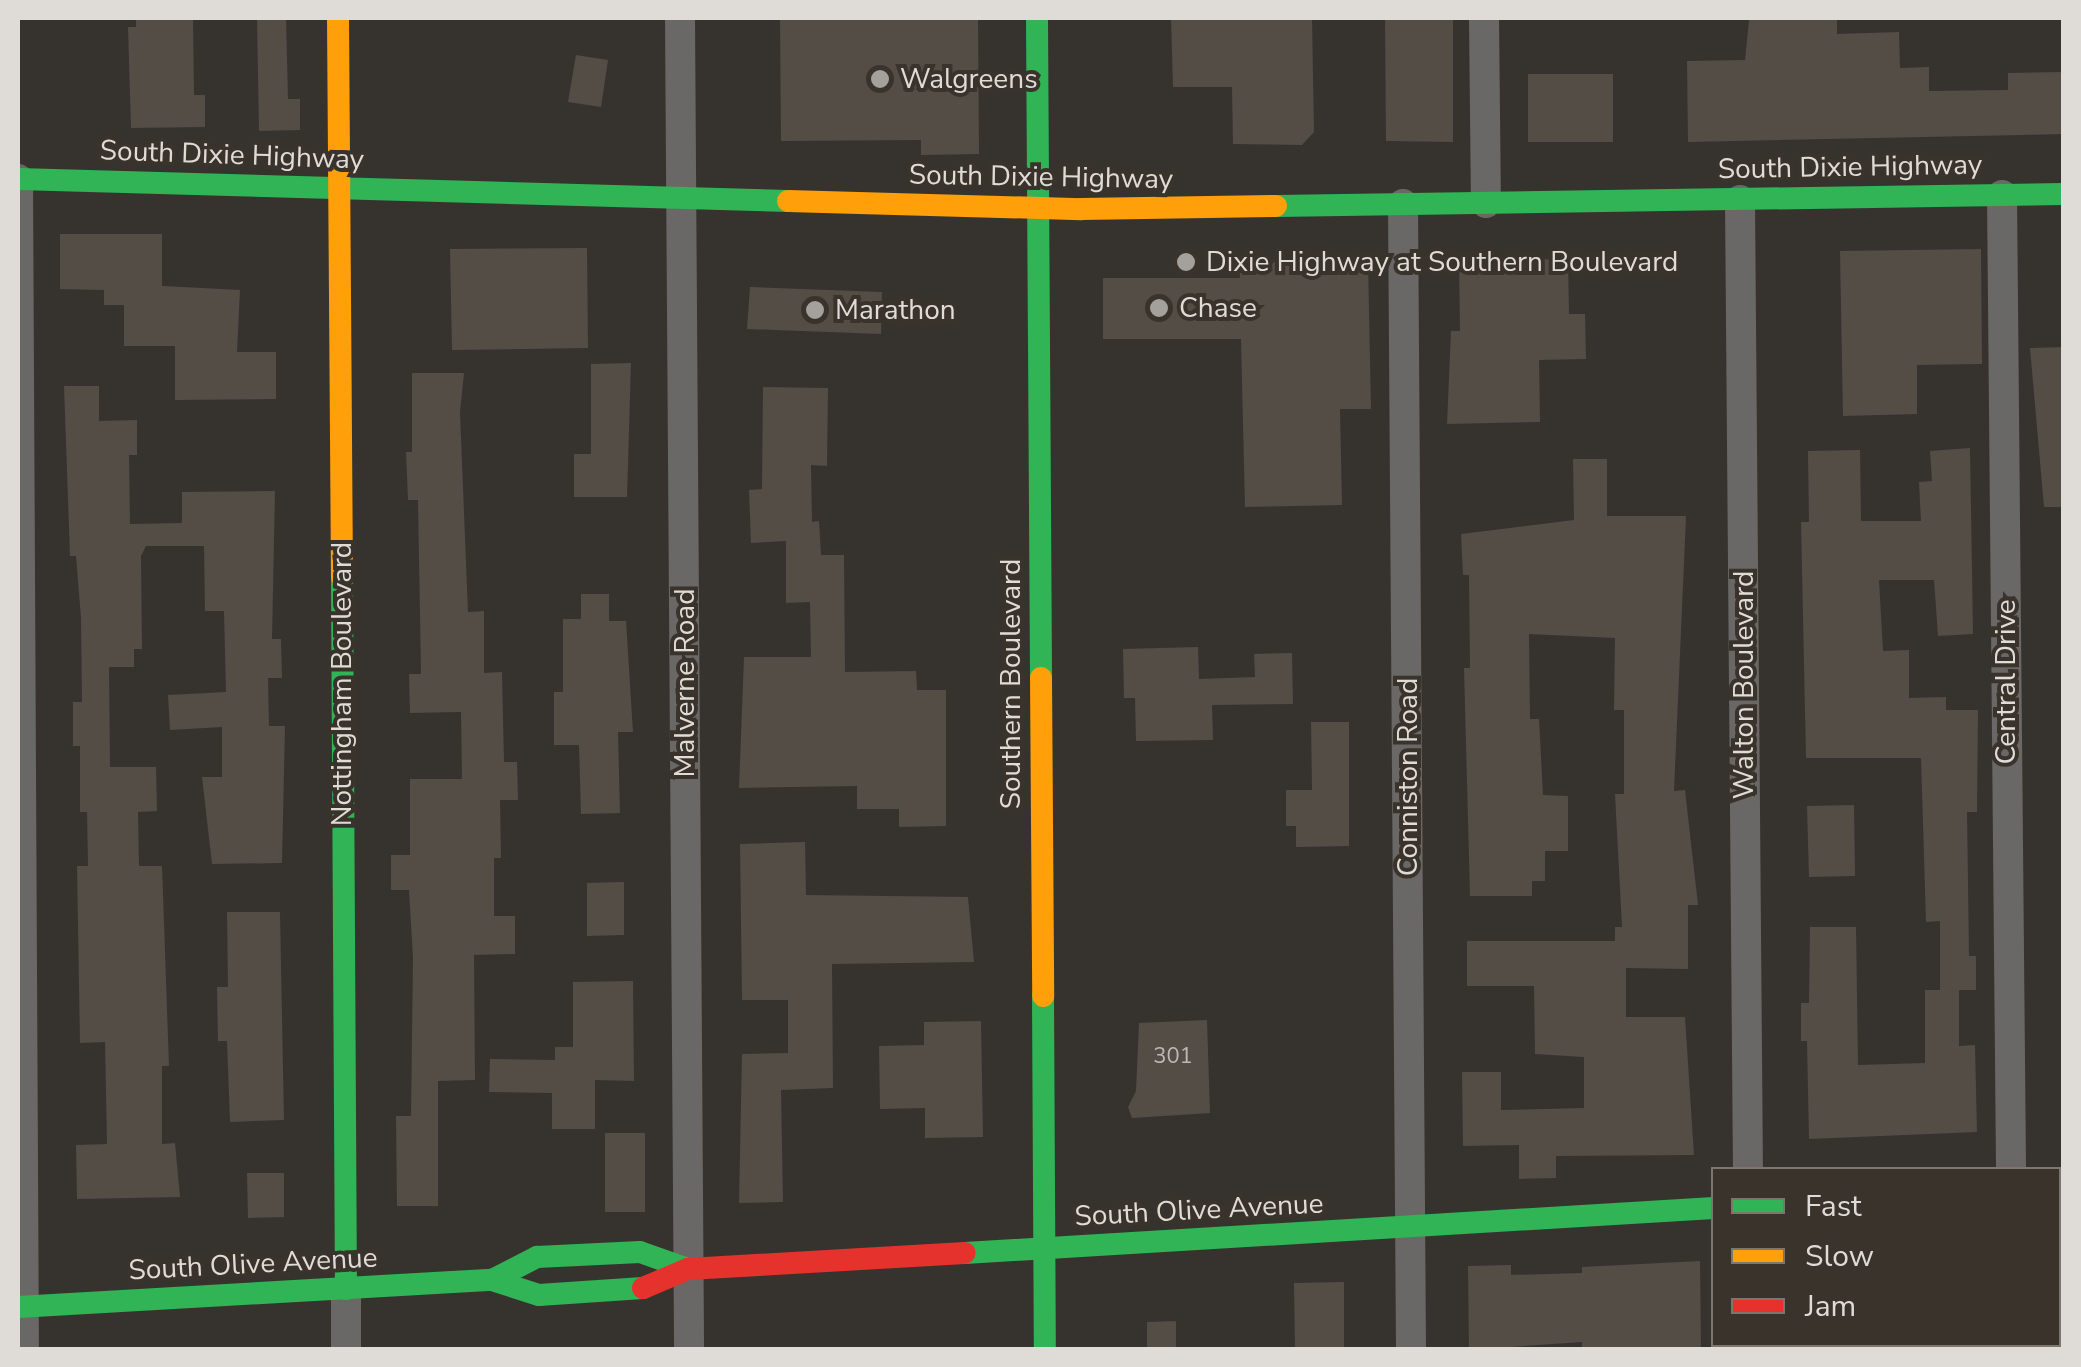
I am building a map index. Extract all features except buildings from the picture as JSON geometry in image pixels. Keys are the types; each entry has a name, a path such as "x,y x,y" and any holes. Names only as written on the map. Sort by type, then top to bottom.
{"main road":[{"name":"Nottingham Boulevard","path":"338,18 346,1289"},
{"name":"Southern Boulevard","path":"1037,18 1045,1350"},
{"name":"South Dixie Highway","path":"18,179 1038,208 2064,194"},
{"name":"South Olive Avenue","path":"20,1306 492,1280 539,1295 640,1289 688,1269 1711,1208"},
{"name":"South Olive Avenue","path":"492,1280 537,1257 640,1252 688,1269"}],"street":[{"name":"Malverne Road","path":"680,18 689,1350"},
{"path":"1484,18 1486,203"},
{"path":"18,179 20,1306 24,1350"},
{"name":"Central Drive","path":"2002,195 2010,1167"},
{"name":"Walton Boulevard","path":"1740,200 1748,1167"},
{"name":"Conniston Road","path":"1403,204 1411,1350"},
{"name":"Nottingham Boulevard","path":"346,1289 346,1350"}],"traffic: fast":[{"path":"1037,18 1041,678"},
{"path":"18,179 788,201"},
{"path":"1276,206 2064,194"},
{"path":"342,577 346,1289"},
{"path":"1043,996 1045,1350"},
{"path":"965,1253 1711,1208"},
{"path":"492,1280 537,1257 640,1252 688,1269"},
{"path":"18,1307 492,1280 539,1295 643,1288"}],"traffic: slow":[{"path":"338,18 342,577"},
{"path":"788,201 1081,209 1276,206"},
{"path":"1041,678 1043,996"}],"traffic: jam":[{"path":"643,1288 688,1269 965,1253"}],"place":[{"name":"Walgreens","path":"880,79"},
{"name":"Dixie Highway at Southern Boulevard","path":"1186,262"},
{"name":"Chase","path":"1159,308"},
{"name":"Marathon","path":"815,310"}]}
